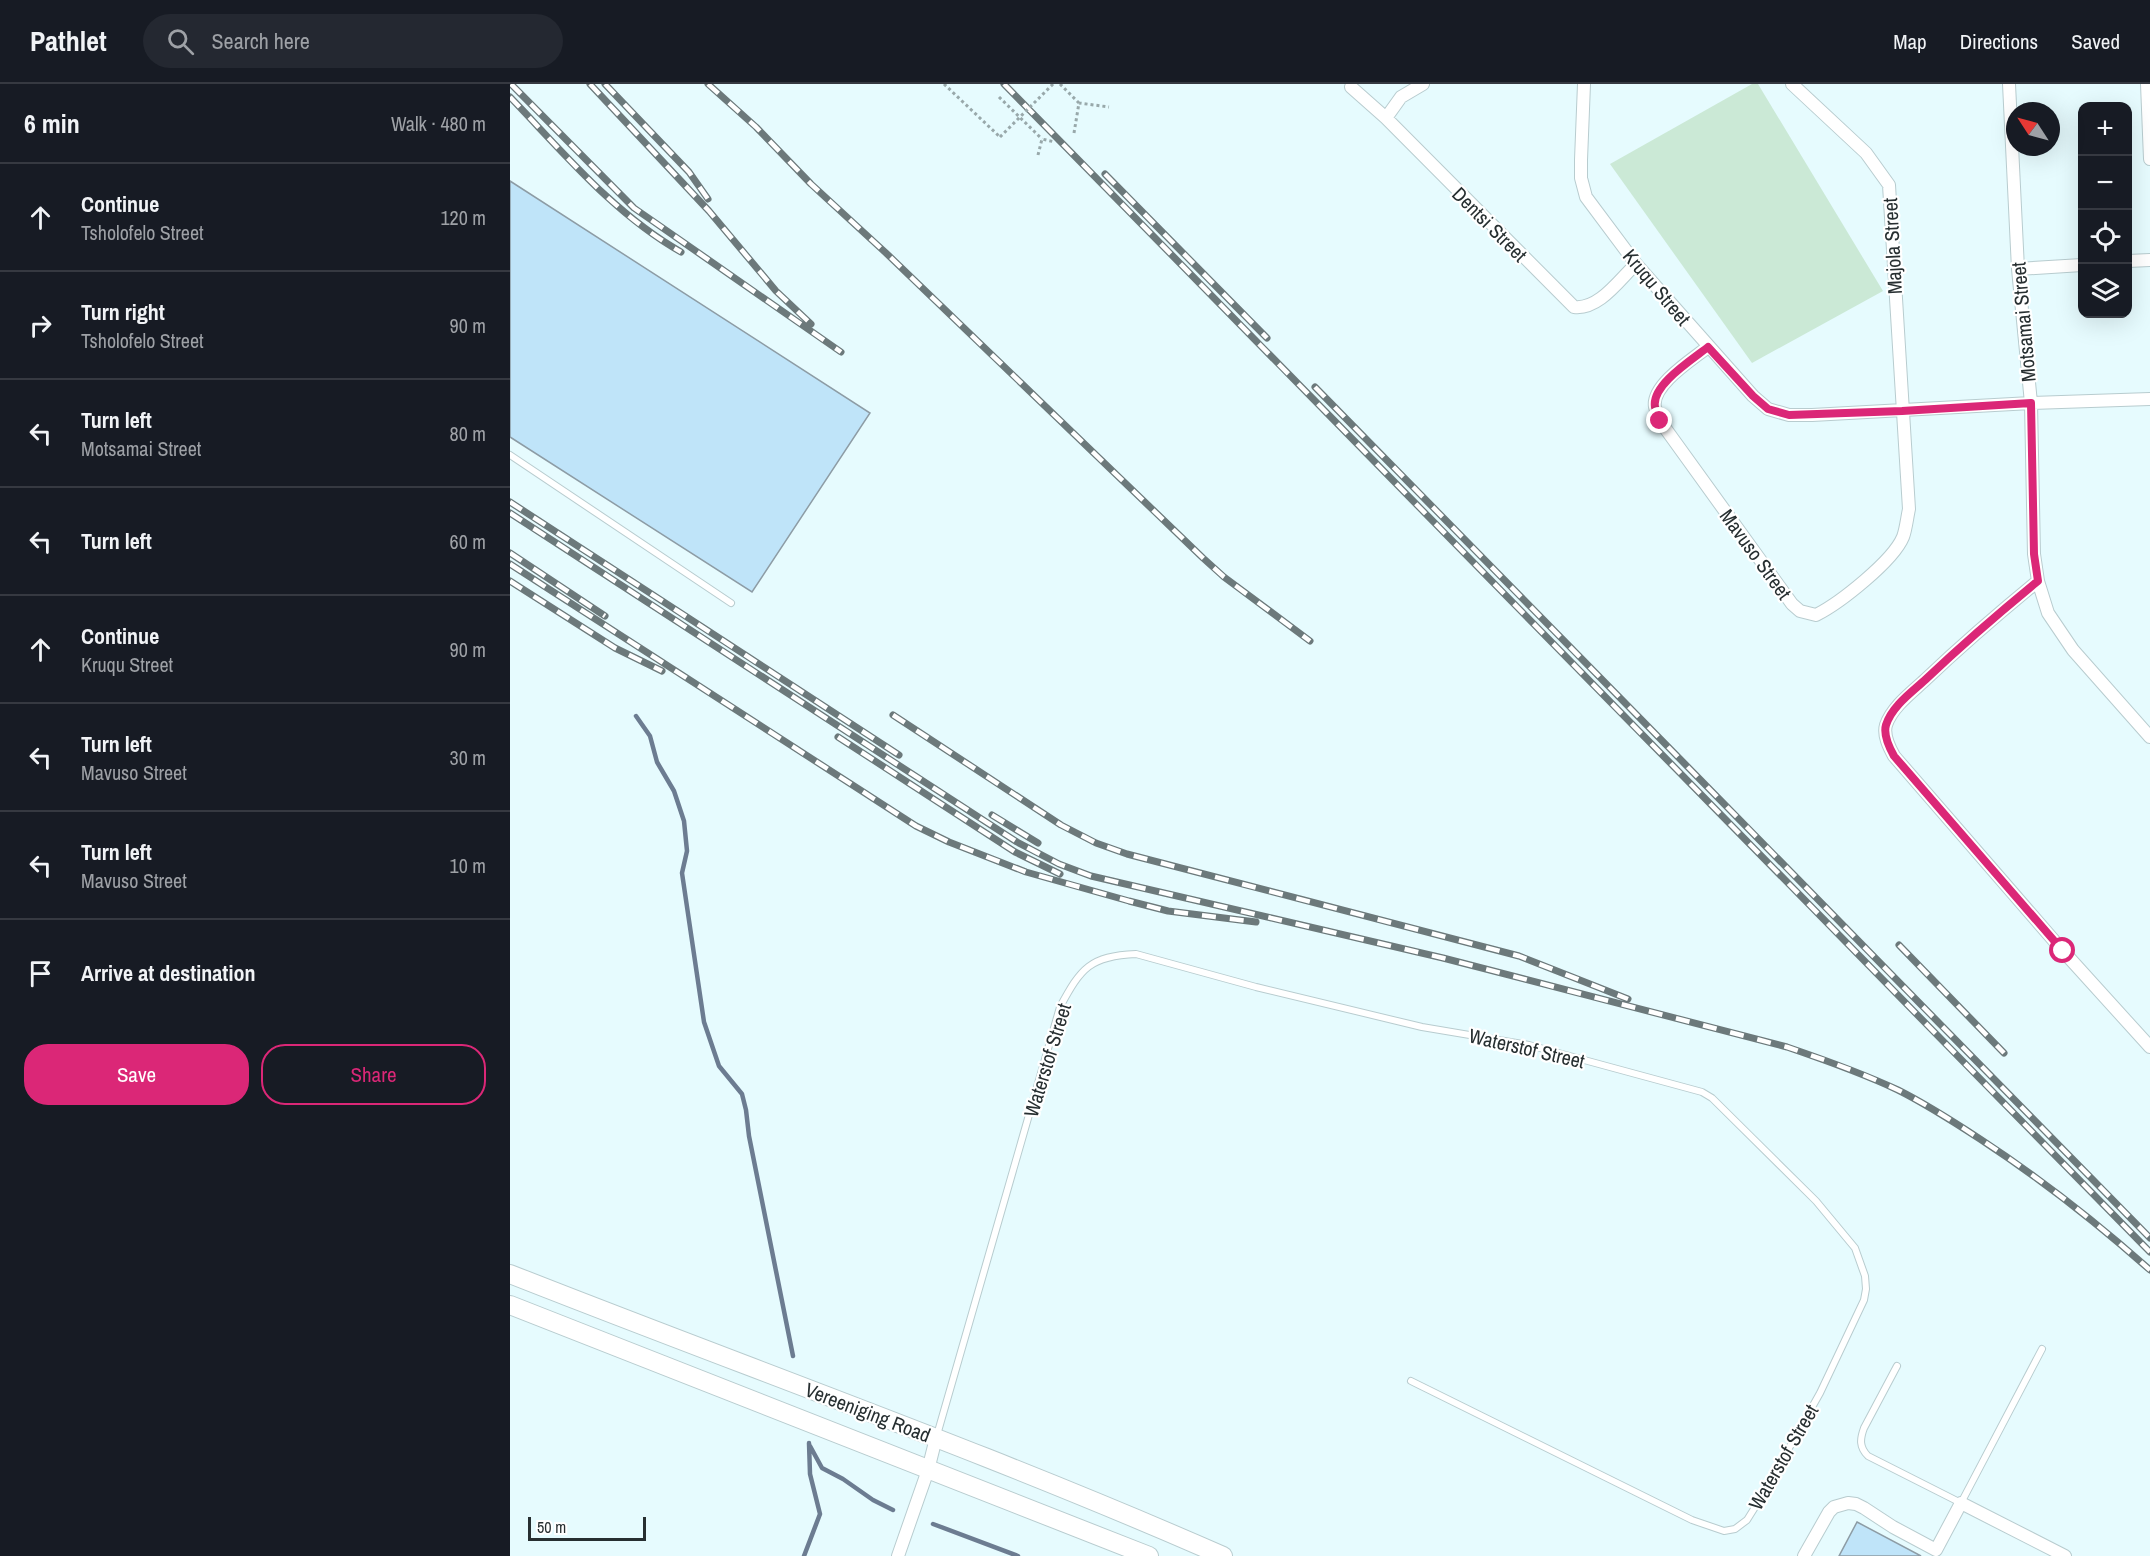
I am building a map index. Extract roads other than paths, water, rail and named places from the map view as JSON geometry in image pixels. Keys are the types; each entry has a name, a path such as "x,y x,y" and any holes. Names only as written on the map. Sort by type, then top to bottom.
{"main road":[{"name":"Vereeniging Road","path":"510,1274 936,1438 1155,1526 1223,1556"},
{"name":"Vereeniging Road","path":"510,1305 1149,1556"}],"street":[{"path":"1386,118 1401,97 1423,84"},
{"name":"Kruqu Street","path":"1584,84 1581,178 1586,197 1636,264 1708,347 1768,409 1789,415 2150,399"},
{"name":"Majola Street","path":"1792,84 1866,153 1889,185 1902,411"},
{"name":"Motsamai Street","path":"2009,84 2018,269 2031,403 2034,554 2038,581 2048,613 2073,650 2150,737"},
{"path":"2147,84 2150,159"},
{"name":"Dentsi Street","path":"1352,87 1386,118 1574,307 1582,308 1598,302 1636,264"},
{"path":"2132,261 2150,260"},
{"path":"2018,269 2078,265"},
{"name":"Mavuso Street","path":"1708,347 1670,377 1660,389 1655,406 1660,421 1792,604 1808,614 1816,615 1826,610 1861,583 1885,561 1903,538 1909,509 1902,411"},
{"path":"2038,581 1978,630 1890,715 1885,728 1888,744 1894,756 2063,951 2150,1047"},
{"name":"Waterstof Street","path":"898,1556 928,1470 936,1438"},
{"path":"1804,1556 1829,1512 1834,1507 1848,1503 1864,1508 1934,1553 1962,1503 2066,1556"}],"lane":[{"path":"510,455 731,603"},
{"name":"Waterstof Street","path":"936,1438 1060,1007 1073,983 1085,968 1102,958 1136,954 1256,987 1422,1027 1529,1045 1702,1092 1712,1098 1816,1201 1855,1248 1865,1276 1864,1300 1820,1393 1747,1520 1735,1529 1724,1531 1692,1520 1412,1381"},
{"path":"1897,1366 1864,1428 1860,1438 1861,1445 1868,1456 1962,1503 2042,1349"}],"waterway":[{"path":"636,716 650,736 657,762 674,791 684,821 687,851 682,873 704,1022 719,1066 742,1094 793,1356"},
{"path":"804,1556 820,1514 810,1474 809,1443"},
{"path":"810,1446 822,1468 893,1510"},
{"path":"933,1524 1018,1556"}],"railway":[{"path":"511,84 634,208 841,352"},
{"path":"590,84 709,211 776,291 811,324"},
{"path":"605,84 689,172 708,199"},
{"path":"708,84 756,127 811,184 886,253 1203,558 1224,577 1310,641"},
{"path":"1004,84 2150,1252"},
{"path":"510,97 611,201 657,237 681,252"},
{"path":"1105,174 1267,338"},
{"path":"1315,387 2150,1238"},
{"path":"510,502 899,755"},
{"path":"510,513 1017,842 1059,864 1091,876 1443,958 1787,1047 1843,1067 1908,1095 1980,1139 2068,1202 2150,1270"},
{"path":"510,553 605,616"},
{"path":"510,564 916,826 949,842 1026,872 1129,901 1168,911 1256,922"},
{"path":"510,581 615,648 662,671"},
{"path":"893,715 1061,825 1096,843 1127,854 1519,956 1628,999"},
{"path":"838,737 1015,852 1060,874"},
{"path":"992,815 1038,843"},
{"path":"1899,945 2004,1053"}]}
